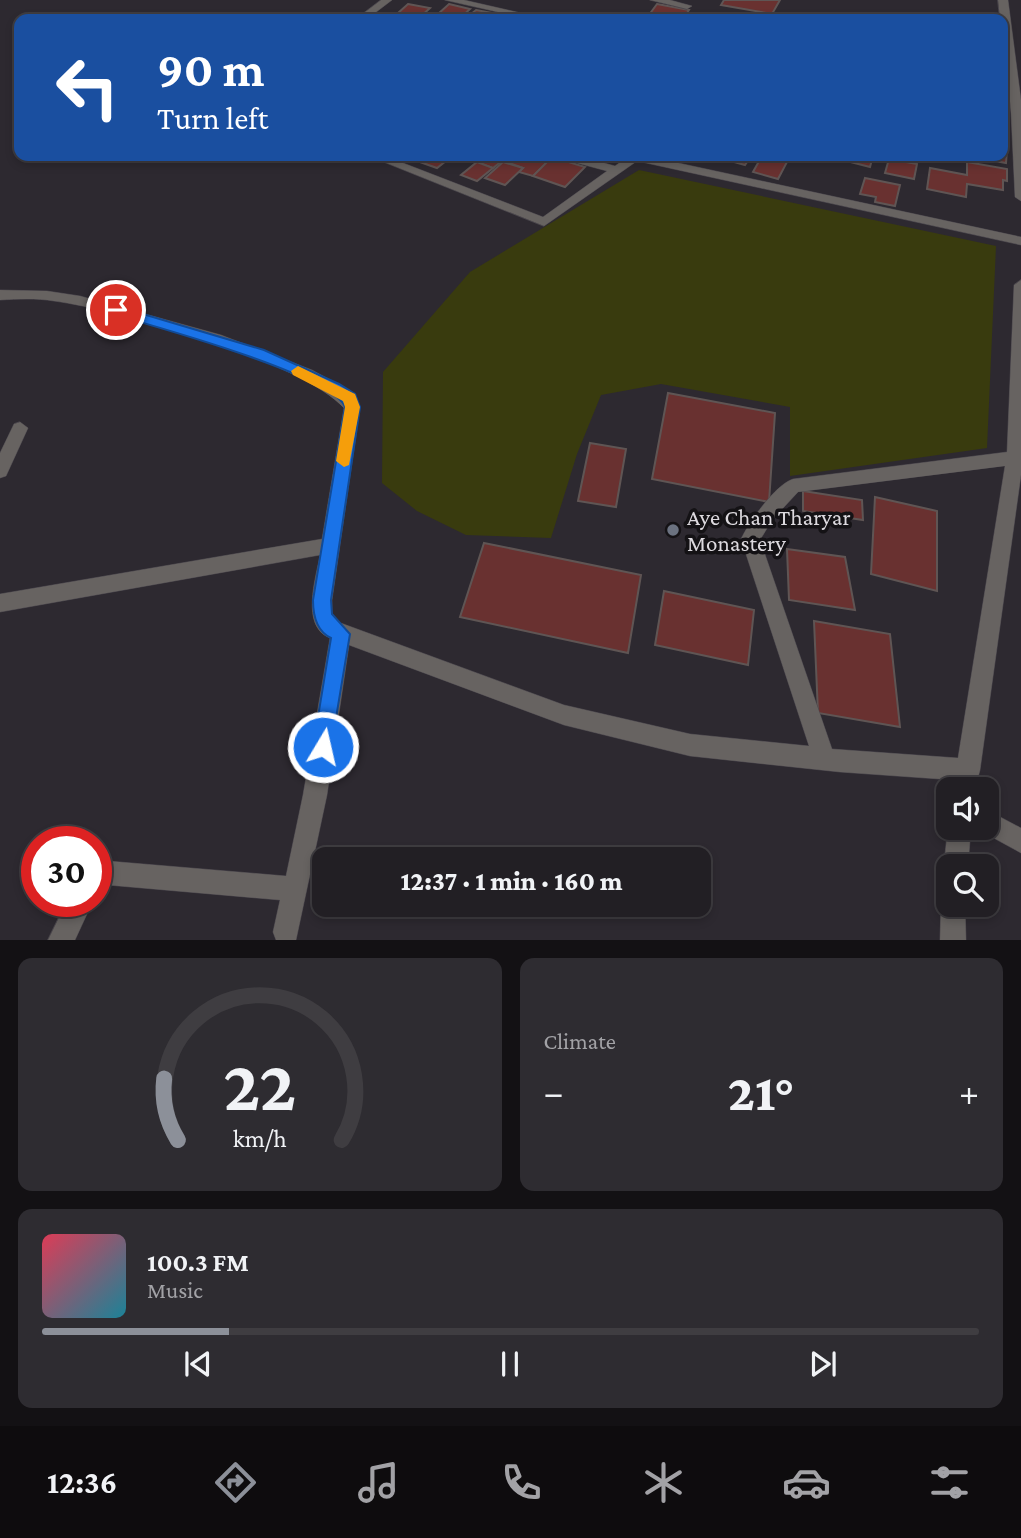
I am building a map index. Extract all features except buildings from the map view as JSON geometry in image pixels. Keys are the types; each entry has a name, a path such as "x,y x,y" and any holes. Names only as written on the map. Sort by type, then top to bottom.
{"street":[{"path":"368,14 387,0"},
{"path":"450,0 518,14"},
{"path":"655,0 687,6"},
{"path":"1008,27 1015,54 1021,197"},
{"path":"387,161 544,222 629,161"},
{"path":"584,161 616,170"},
{"path":"653,161 1021,241"},
{"path":"967,777 1018,457 1021,285"},
{"path":"0,295 52,296 93,304 187,331 259,353 334,388 349,398 352,407 322,600 323,615 331,629 341,634 564,715 690,745 969,770"},
{"path":"0,471 20,428"},
{"path":"824,759 750,539 766,515 793,486 1018,457"},
{"path":"0,603 331,545"},
{"path":"286,932 315,795 341,634"},
{"path":"999,829 1021,841"},
{"path":"112,873 295,889"},
{"path":"61,940 73,917"},
{"path":"953,917 953,940"}],"shaded area":[{"path":"639,170 996,246 987,448 790,476 790,407 661,384 601,395 577,454 551,538 466,535 417,511 382,483 383,372 470,272"}],"slow traffic":[{"path":"298,371 349,398 352,407 344,461"}],"place":[{"name":"Aye Chan Tharyar Monastery","path":"673,530"}],"route":[{"path":"116,310 259,353 334,388 349,398 352,407 322,600 323,615 331,629 341,634 323,747"}]}
